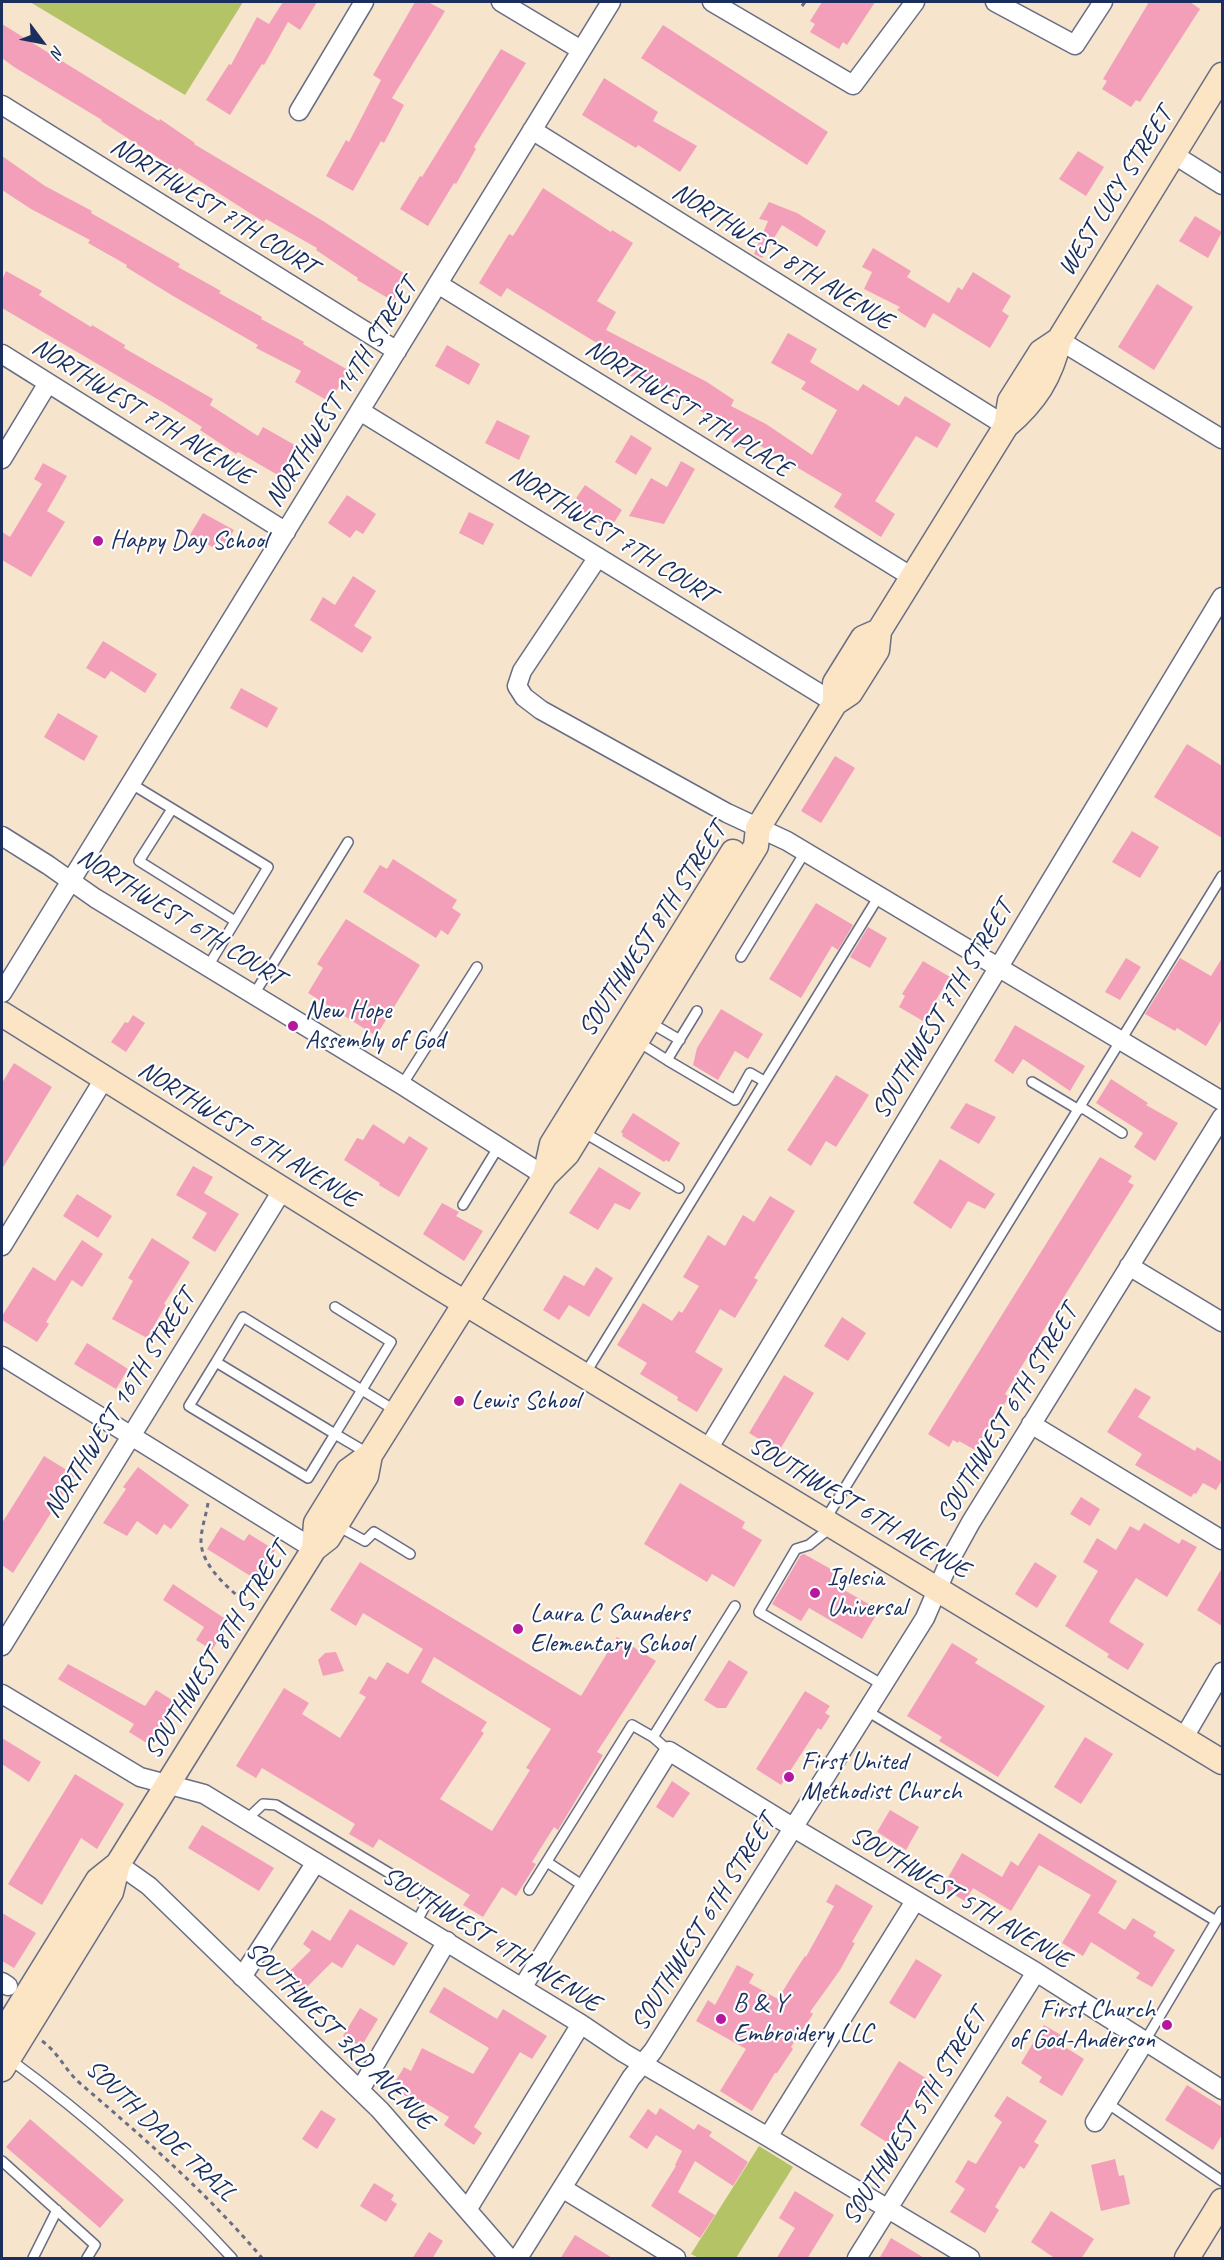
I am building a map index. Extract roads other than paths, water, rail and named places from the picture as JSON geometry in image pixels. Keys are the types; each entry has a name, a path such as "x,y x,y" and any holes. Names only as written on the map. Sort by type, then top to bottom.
{"street":[{"path":"299,111 363,2"},
{"path":"501,2 581,50"},
{"name":"NORTHWEST 14TH STREET","path":"2,993 611,2"},
{"path":"712,2 853,85 915,2"},
{"path":"995,2 1075,45 1103,2"},
{"name":"WEST LUCY STREET","path":"758,828 835,703 850,693 877,650 879,631 1006,426 1026,409 1053,366 1059,340 1222,75"},
{"name":"NORTHWEST 7TH COURT","path":"2,105 397,351"},
{"name":"NORTHWEST 8TH AVENUE","path":"532,130 1006,426"},
{"path":"1173,154 1222,185"},
{"name":"NORTHWEST 7TH PLACE","path":"438,284 912,578"},
{"path":"1059,340 1222,439"},
{"name":"NORTHWEST 7TH AVENUE","path":"2,354 286,531"},
{"path":"2,459 48,383"},
{"name":"NORTHWEST 7TH COURT","path":"360,411 835,703"},
{"path":"598,557 527,662 517,686 524,698 541,710 727,813 787,841 1222,1101"},
{"name":"SOUTHWEST 7TH STREET","path":"708,1449 1222,597"},
{"name":"SOUTHWEST 8TH STREET","path":"168,1784 314,1549 328,1538 336,1526 366,1476 370,1455 545,1176 567,1154 643,1031 756,846 758,828 744,834 552,1144 545,1176"},
{"name":"NORTHWEST 6TH COURT","path":"2,836 95,898 402,1085 545,1176"},
{"name":"NORTHWEST 6TH AVENUE","path":"2,1014 466,1303"},
{"path":"2,1246 104,1079"},
{"name":"SOUTHWEST 6TH STREET","path":"518,2259 631,2078 653,2051 925,1618 950,1560 971,1522 1222,1117"},
{"name":"NORTHWEST 16TH STREET","path":"2,1646 283,1188"},
{"path":"1129,1266 1222,1323"},
{"name":"SOUTHWEST 6TH AVENUE","path":"466,1303 1222,1762"},
{"path":"2,1356 314,1549"},
{"path":"1031,1424 1222,1540"},
{"name":"SOUTHWEST 8TH STREET","path":"314,1549 316,1523 348,1471 370,1455"},
{"path":"1183,1739 1222,1671"},
{"name":"SOUTHWEST 4TH AVENUE","path":"2,1694 140,1777 204,1794 447,1941 642,2064 970,2259"},
{"path":"522,1988 669,1751"},
{"name":"SOUTHWEST 5TH AVENUE","path":"669,1751 1036,1972 1222,2090"},
{"path":"4,2060 111,1892 118,1864 168,1784"},
{"path":"243,1977 315,1862"},
{"path":"2,2035 98,1880 118,1864"},
{"name":"SOUTHWEST 3RD AVENUE","path":"118,1864 149,1886 360,2090 400,2131 509,2259"},
{"path":"768,2137 915,1900"},
{"path":"360,2090 447,1941"},
{"name":"SOUTHWEST 5TH STREET","path":"857,2259 1036,1972"},
{"path":"467,2210 581,2024"},
{"path":"1095,2122 1145,2041"},
{"path":"562,2188 676,2259"},
{"path":"1186,2259 1222,2201"}],"lane":[{"path":"130,783 268,867 207,968"},
{"path":"172,809 139,861 236,921"},
{"path":"253,996 348,842"},
{"path":"741,957 805,852"},
{"path":"883,1685 759,1611 796,1549 809,1545 828,1524 1222,876"},
{"path":"584,1376 879,896"},
{"path":"402,1085 477,967"},
{"path":"668,1060 697,1011"},
{"path":"643,1031 680,1040"},
{"path":"643,1031 668,1060 735,1100 750,1073 764,1081"},
{"path":"1032,1082 1122,1133"},
{"path":"581,1131 679,1188"},
{"path":"463,1205 499,1146"},
{"path":"335,1307 391,1342 362,1390 308,1478 189,1406 243,1317 362,1390 397,1412"},
{"path":"216,1362 370,1455"},
{"path":"336,1526 365,1541 374,1532 410,1554"},
{"path":"652,1737 735,1606"},
{"path":"867,1712 1216,1921"},
{"path":"530,1890 632,1725 669,1751"},
{"path":"246,1820 263,1804 276,1805 419,1891 425,1898 424,1908 416,1923"},
{"path":"547,1862 585,1887"},
{"path":"1145,2041 1222,1911"},
{"path":"4,2060 81,2113 132,2157 168,2191 232,2259"},
{"path":"1107,2103 1222,2181"},
{"path":"2,2161 95,2245 87,2259"},
{"path":"33,2259 57,2210"}],"place":[{"name":"Happy Day School","path":"98,541"},
{"name":"New Hope Assembly of God","path":"293,1026"},
{"name":"Lewis School","path":"459,1401"},
{"name":"Iglesia Universal","path":"815,1593"},
{"name":"Laura C Saunders Elementary School","path":"518,1629"},
{"name":"First United Methodist Church","path":"789,1777"},
{"name":"B & Y Embroidery LLC","path":"721,2019"},
{"name":"First Church of God-Anderson","path":"1167,2025"}]}
